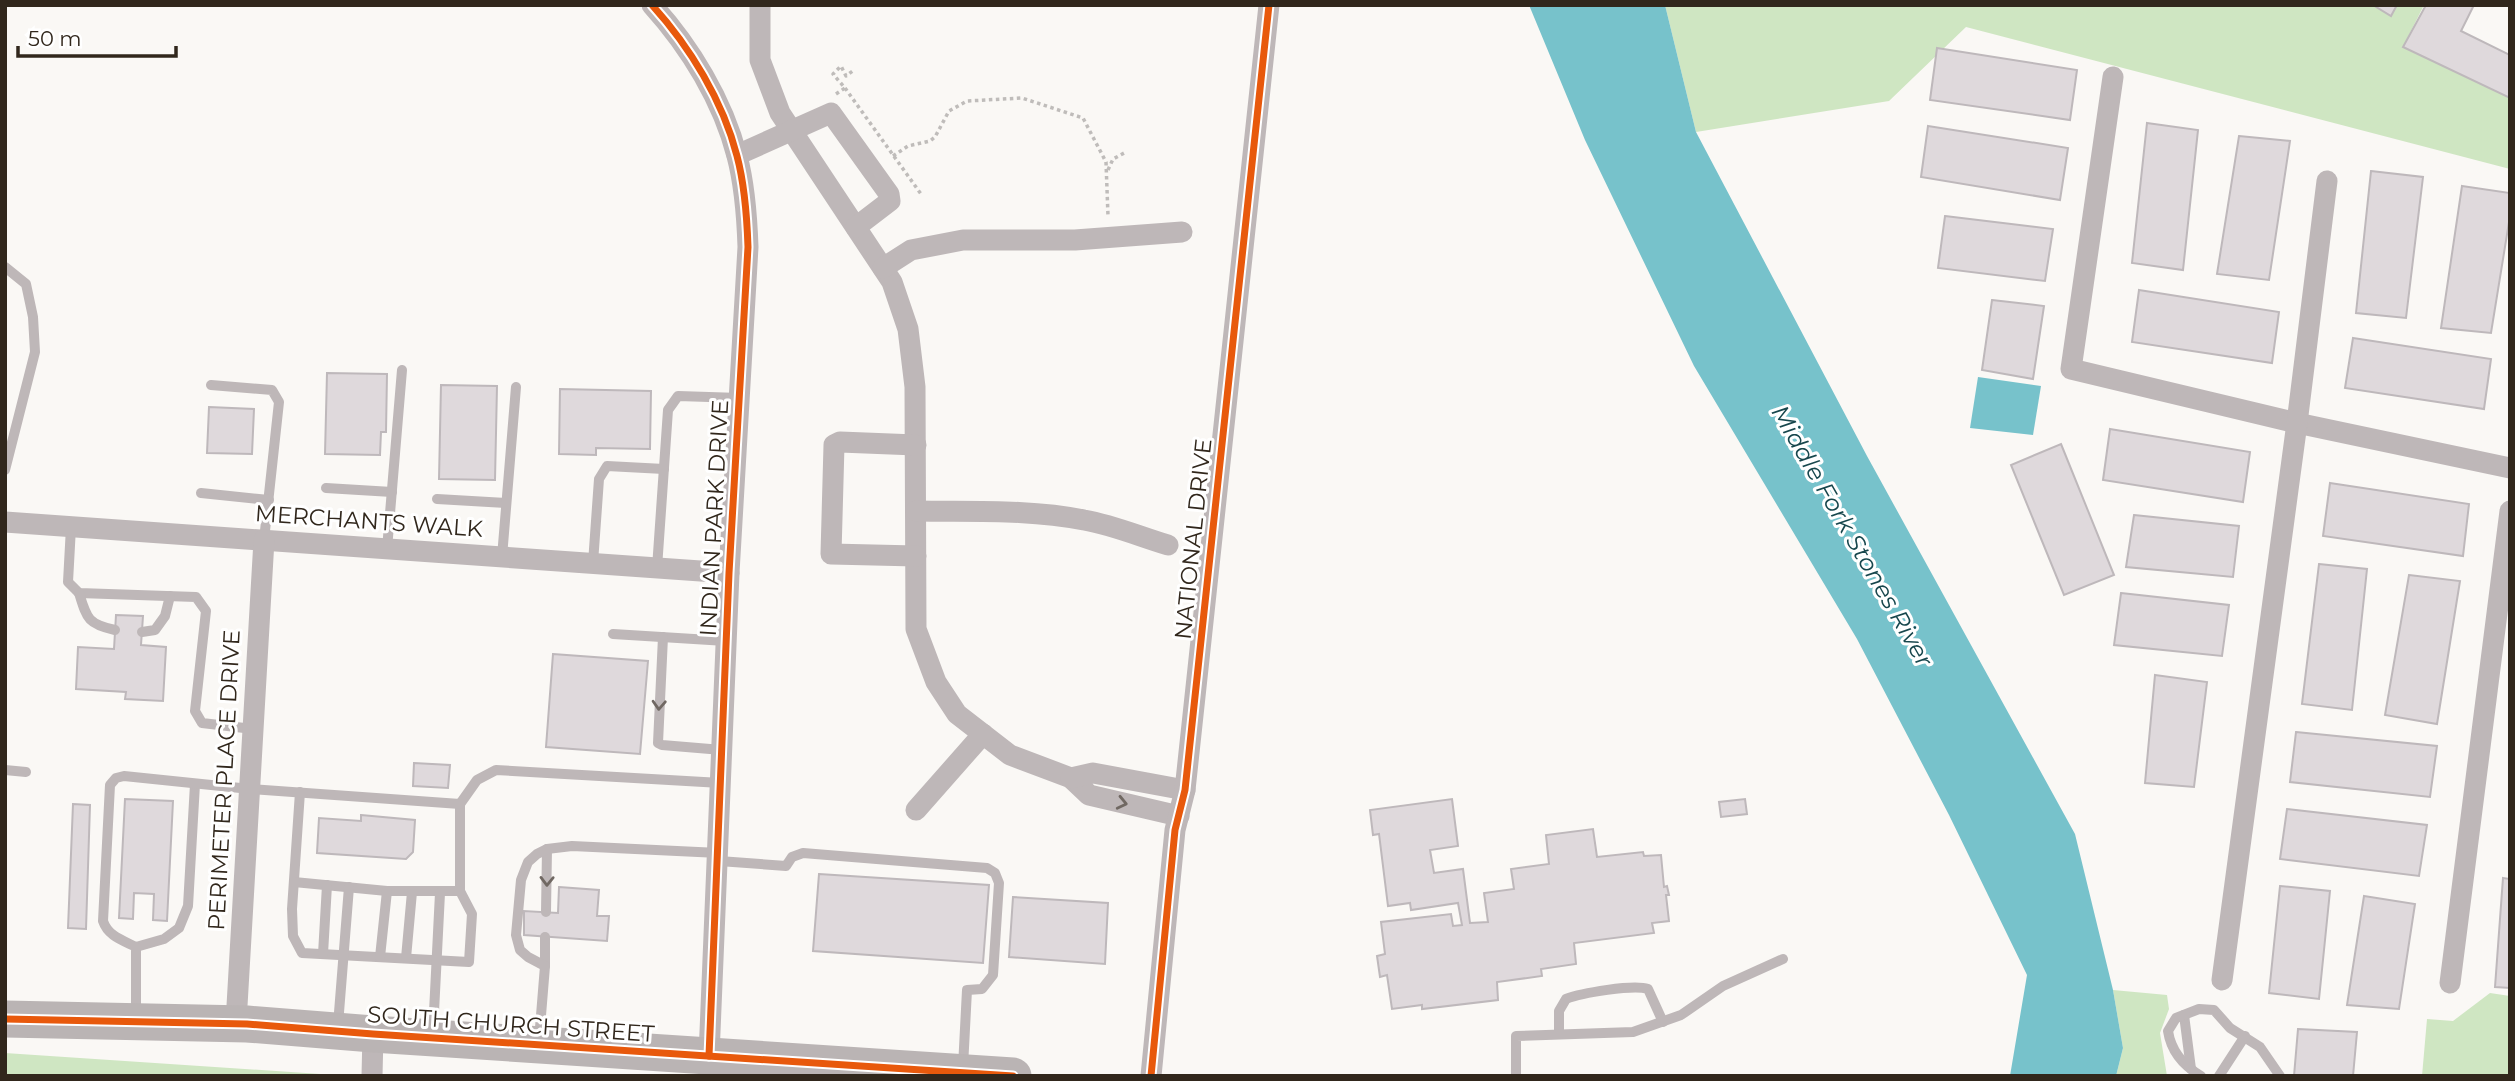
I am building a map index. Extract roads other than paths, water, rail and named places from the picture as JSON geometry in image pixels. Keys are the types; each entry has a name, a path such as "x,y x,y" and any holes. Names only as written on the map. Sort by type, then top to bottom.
{"highway":[{"name":"SOUTH CHURCH STREET","path":"5,1019 236,1023 1013,1076"}],"street":[{"name":"INDIAN PARK DRIVE","path":"652,5 666,20 713,92 737,155 746,202 748,247 726,641 709,1056"},
{"path":"760,5 760,60 780,113 892,282 908,329 915,387 916,629 936,682 957,715 1010,755 1071,778 1089,795 1179,816"},
{"name":"NATIONAL DRIVE","path":"1151,1076 1175,830 1185,790 1269,5"},
{"path":"2112,77 2071,369 2297,423 2510,468"},
{"path":"737,155 831,113 890,194 890,201 856,227"},
{"path":"2222,980 2297,423 2326,181"},
{"path":"883,268 911,250 963,240 1075,240 1182,232"},
{"path":"916,445 834,445 831,554 916,556"},
{"path":"916,511 1055,515 1088,521 1168,545"},
{"path":"2449,983 2510,511"},
{"name":"MERCHANTS WALK","path":"5,522 730,573"},
{"name":"PERIMETER PLACE DRIVE","path":"236,1023 264,540"},
{"path":"916,810 983,734"},
{"path":"1071,778 1093,773 1185,790"},
{"path":"372,1076 373,1034"}],"lane":[{"path":"5,267 26,284 33,317 36,352 5,470"},
{"path":"387,549 402,370"},
{"path":"211,385 272,390 279,402 264,540"},
{"path":"502,557 516,387"},
{"path":"657,568 668,410 678,396 740,398"},
{"path":"593,563 599,479 607,466 664,469"},
{"path":"326,488 392,492"},
{"path":"201,493 269,500"},
{"path":"438,499 506,503"},
{"path":"71,527 68,582 79,593 84,611 96,626 115,630"},
{"path":"79,593 196,597 206,611 195,711 202,723 253,729"},
{"path":"142,632 155,630 165,615 170,596"},
{"path":"613,634 726,641"},
{"path":"663,637 659,743 722,750"},
{"path":"5,770 26,772"},
{"path":"300,792 293,936 302,953 469,962 471,914 460,891 460,804 477,780 496,770 721,783"},
{"path":"195,784 188,906 179,928 164,939 136,947 113,936 106,930 103,920 110,785 116,778 124,776 250,789 460,804"},
{"path":"545,966 520,950 516,936 521,880 528,862 547,849 572,846 719,857 786,866 792,857 803,853 987,868 995,873 999,883 993,975 982,989 967,990 963,1073"},
{"path":"546,912 547,849"},
{"path":"294,882 387,891 460,891"},
{"path":"323,954 327,885"},
{"path":"337,1031 349,887"},
{"path":"380,957 387,891"},
{"path":"406,958 412,892"},
{"path":"433,1038 440,893"},
{"path":"539,1045 545,937"},
{"path":"136,947 136,1021"},
{"path":"1516,1076 1516,1036 1633,1032 1681,1016 1723,986 1783,959"},
{"path":"1559,1034 1559,1011 1566,999 1631,988 1648,989 1663,1022"},
{"path":"2196,1072 2180,1060 2168,1035 2171,1024 2184,1014 2199,1009 2214,1010 2230,1028 2260,1047 2280,1076"},
{"path":"2184,1014 2196,1072"},
{"path":"2219,1076 2245,1036"}],"water":[{"name":"Middle Fork Stones River","path":"1529,5 1665,5 1696,132 1867,456 2075,834 2113,990 2123,1048 2116,1076 2010,1076 2027,975 1949,815 1857,639 1694,366 1585,140"},
{"path":"1978,377 2041,386 2033,435 1970,428"}]}
